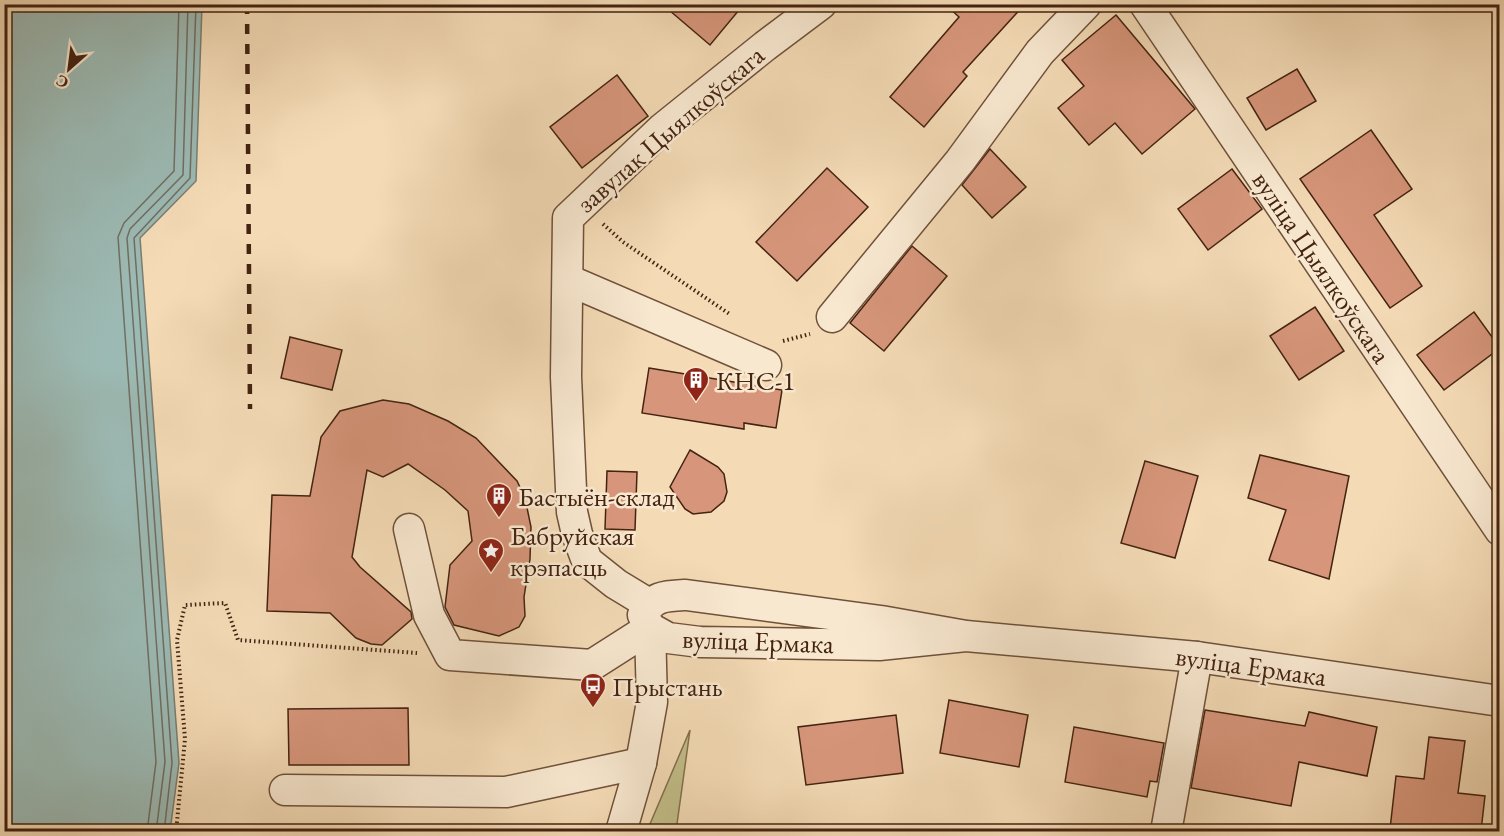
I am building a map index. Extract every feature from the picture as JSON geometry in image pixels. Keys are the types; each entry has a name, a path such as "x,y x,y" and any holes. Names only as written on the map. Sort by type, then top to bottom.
{"street":[{"name":"завулак Цыялкоўскага","path":"649,616 616,584 587,561 577,534 569,476 566,349 568,218 663,128 821,4"},
{"path":"832,317 960,161 1040,52 1086,4"},
{"name":"вуліца Цыялкоўскага","path":"1145,4 1500,530"},
{"path":"568,280 772,352"},
{"path":"410,529 429,615 450,655 592,665 649,616"},
{"name":"вуліца Ермака","path":"966,636 879,645 700,642 668,638 649,616 660,597 686,595 881,621 966,636 1197,657 1500,701"},
{"path":"621,831 641,763 652,702 649,616"},
{"path":"1166,831 1197,657"},
{"path":"285,790 506,792 641,763"}],"path":[{"path":"583,206 623,242 741,321"},
{"path":"772,352 807,337 832,317"},
{"path":"177,831 185,739 177,640 185,605 225,603 238,640 450,655"}],"shaded area":[{"path":"690,730 676,831 647,831"}],"water":[{"path":"5,4 202,5 196,181 140,238 179,763 170,831 5,831"}],"building":[{"path":"662,4 744,4 710,45"},
{"path":"945,4 1025,4 963,72 967,76 924,127 890,97 959,17"},
{"path":"1116,15 1195,109 1142,154 1115,123 1089,145 1058,108 1084,86 1062,60"},
{"path":"1297,69 1316,101 1266,130 1247,98"},
{"path":"617,75 648,116 582,168 550,127"},
{"path":"1371,130 1412,189 1374,215 1422,286 1390,308 1300,179"},
{"path":"990,149 1026,187 992,218 962,185"},
{"path":"827,168 868,207 797,281 756,242"},
{"path":"1232,169 1262,209 1208,250 1178,209"},
{"path":"912,246 947,276 884,351 850,323"},
{"path":"1315,307 1344,351 1299,380 1270,336"},
{"path":"1474,312 1500,348 1444,390 1417,355"},
{"path":"290,337 342,350 332,390 281,378"},
{"name":"КНС-1","path":"649,368 782,390 776,428 744,423 744,429 642,413"},
{"name":"Бастыён-склад","path":"383,400 409,404 448,421 476,438 517,481 525,498 531,527 530,559 524,597 525,616 519,627 499,636 454,625 445,607 450,565 472,541 468,511 445,490 408,464 383,477 367,470 352,557 360,567 411,612 412,619 382,645 371,644 356,638 330,613 267,611 272,495 310,496 321,437 340,411"},
{"name":"КНС-1","path":"690,450 718,467 724,474 727,492 724,501 711,512 693,514 685,509 670,487"},
{"path":"1260,455 1349,476 1329,579 1269,560 1286,510 1248,498"},
{"path":"1145,461 1198,476 1175,558 1121,543"},
{"path":"607,471 637,472 635,530 605,529"},
{"path":"949,700 1028,715 1019,767 940,753"},
{"path":"408,708 409,765 289,765 288,709"},
{"path":"1205,710 1305,726 1309,712 1377,727 1367,776 1299,762 1291,806 1191,788"},
{"path":"896,715 903,773 806,785 798,727"},
{"path":"1074,727 1164,743 1157,782 1150,781 1147,797 1065,782"},
{"path":"1429,737 1465,741 1458,793 1485,796 1481,831 1390,829 1396,776 1424,779"}],"railway":[{"path":"247,4 250,409"}],"place":[{"name":"КНС-1","path":"696,403"},
{"name":"Бастыён-склад","path":"499,519"},
{"name":"Бабруйская крэпасць","path":"491,574"},
{"name":"Прыстань","path":"593,709"}]}
